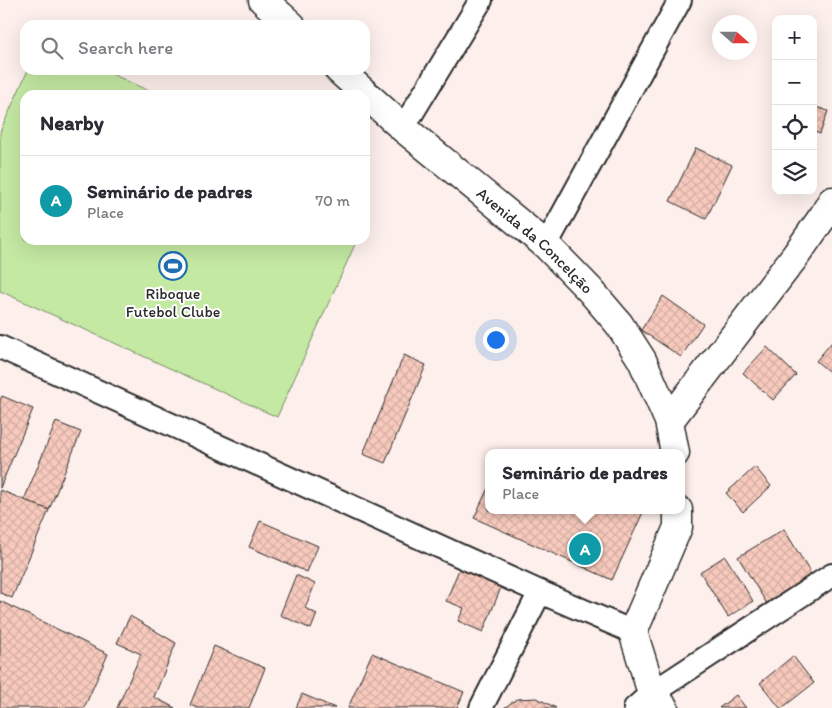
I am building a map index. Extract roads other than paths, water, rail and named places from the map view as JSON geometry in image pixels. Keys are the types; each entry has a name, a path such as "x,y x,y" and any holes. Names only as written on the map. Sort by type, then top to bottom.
{"main road":[{"path":"263,0 285,20"},
{"name":"Avenida da Concelção","path":"345,75 361,90"},
{"name":"Avenida da Concelção","path":"370,98 403,128 546,245 590,290 618,324 642,360 669,421 674,449"},
{"path":"669,421 796,255 824,216 832,201"},
{"path":"651,703 633,632 678,527 678,514"}],"street":[{"path":"403,128 481,0"},
{"path":"546,245 680,0"},
{"path":"0,347 540,592 633,632"},
{"path":"651,703 832,575"},
{"path":"481,708 540,592"}],"place":[{"name":"Riboque Futebol Clube","path":"173,266"},
{"name":"Seminário de padres","path":"585,549"}]}
